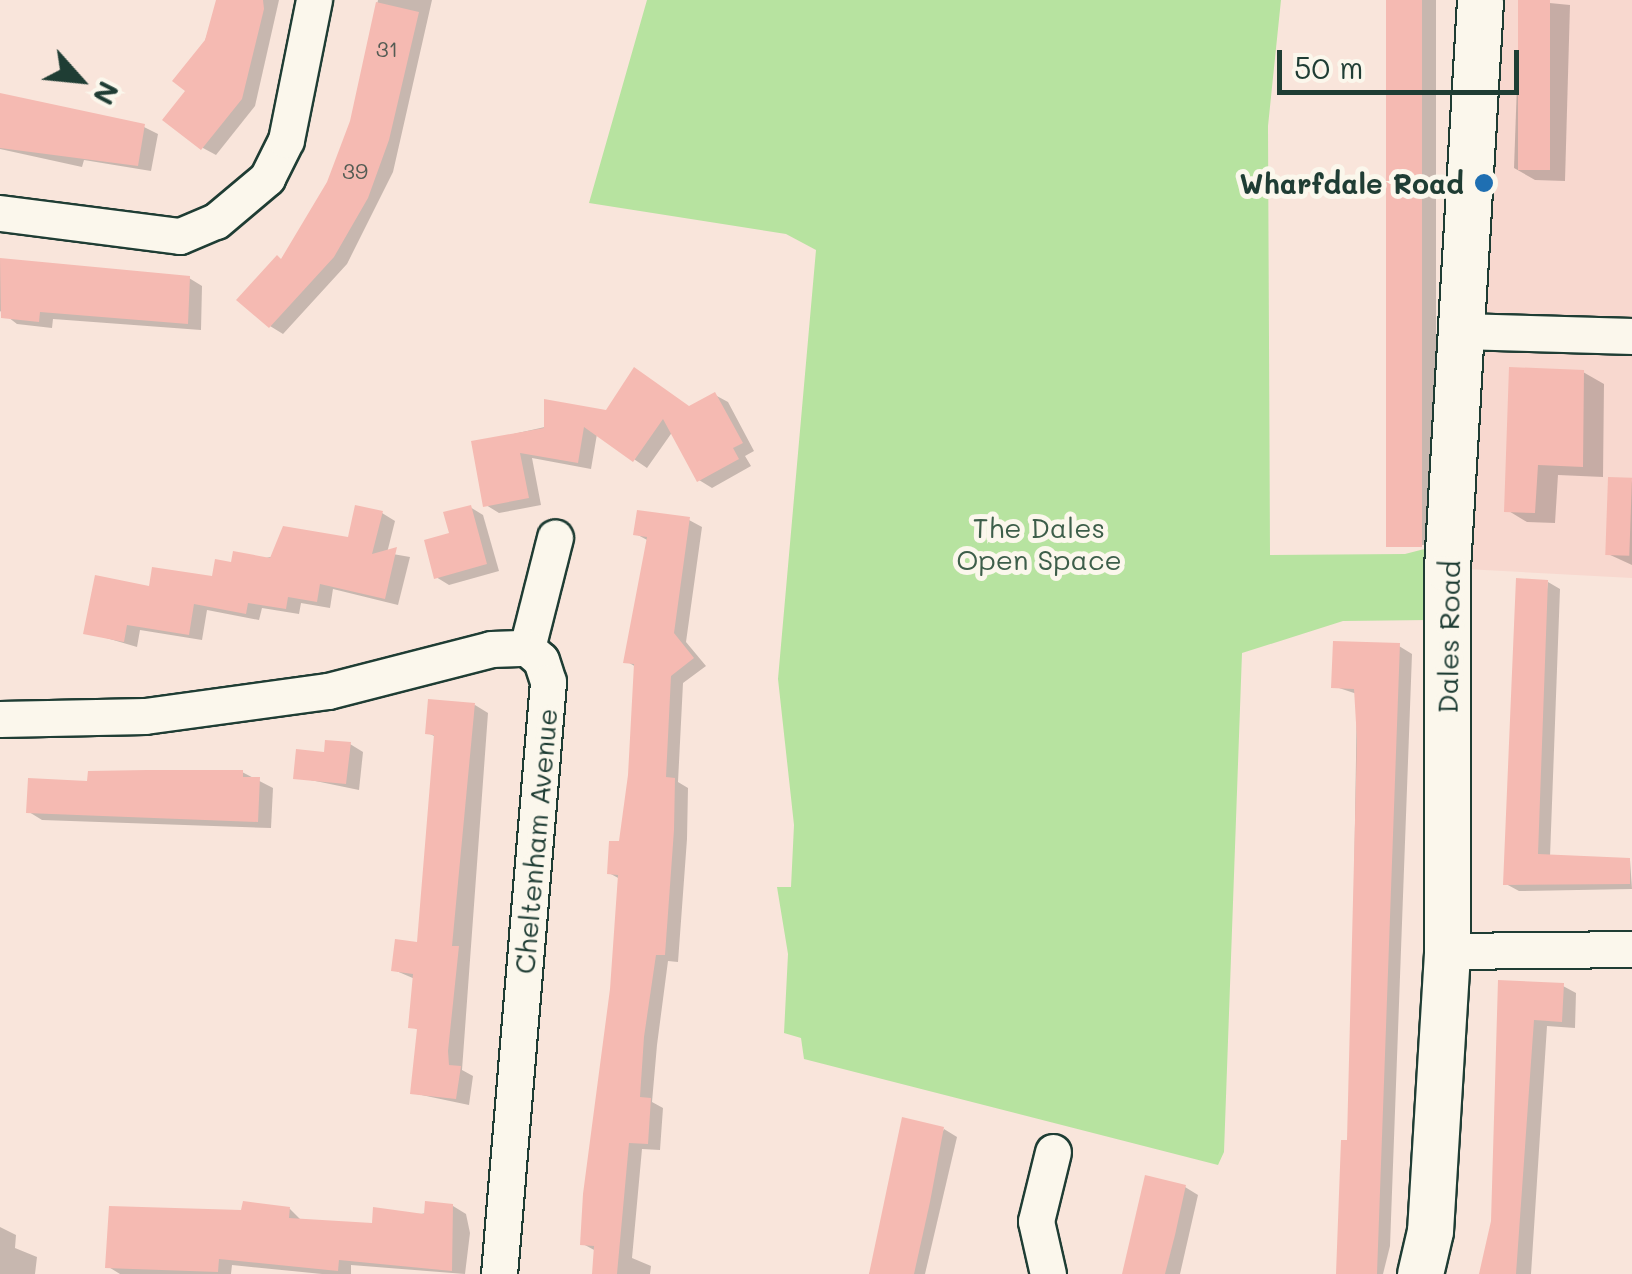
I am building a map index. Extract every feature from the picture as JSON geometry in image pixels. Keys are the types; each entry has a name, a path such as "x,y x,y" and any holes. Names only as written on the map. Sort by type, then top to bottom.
{"street":[{"path":"0,213 180,236 216,221 267,178 286,140 314,0"},
{"name":"Dales Road","path":"1420,1274 1430,1231 1447,951 1447,568 1480,0"},
{"path":"1461,331 1632,336"},
{"path":"0,719 145,716 328,691 491,649 527,648 555,537"},
{"name":"Cheltenham Avenue","path":"499,1274 548,682 541,660 527,648"},
{"path":"1447,951 1632,949"},
{"path":"1048,1274 1036,1221 1053,1152"}],"shaded area":[{"path":"1480,0 1632,0 1632,578 1447,568"}],"green space":[{"name":"The Dales Open Space","path":"647,0 1281,0 1268,126 1270,555 1405,554 1440,545 1429,620 1343,621 1242,653 1224,1152 1218,1165 804,1059 801,1038 784,1033 788,954 777,887 791,887 794,825 778,679 816,250 786,234 589,203"}],"building":[{"path":"216,0 263,0 264,9 242,99 201,150 162,120 185,91 172,81 205,40"},
{"path":"1386,0 1422,0 1422,547 1386,547"},
{"path":"1518,0 1550,0 1550,170 1518,170"},
{"path":"376,2 419,12 389,140 368,198 334,257 269,328 236,300 277,255 281,259 327,182 350,121"},
{"path":"0,93 145,124 138,166 0,148"},
{"path":"0,258 190,276 188,324 40,312 39,322 1,318"},
{"path":"634,367 689,406 715,392 743,443 733,448 739,459 697,482 663,419 633,462 584,427 578,463 520,453 529,498 483,507 471,441 544,428 544,399 606,410"},
{"path":"1509,367 1584,370 1583,467 1538,465 1535,513 1504,512"},
{"path":"1608,477 1632,478 1629,556 1605,555"},
{"path":"355,505 383,511 372,554 397,547 385,599 320,584 317,602 288,597 286,609 248,603 246,614 194,604 189,635 127,625 124,642 83,634 95,575 149,586 152,567 212,576 215,559 231,562 233,551 270,558 283,526 348,537"},
{"path":"471,505 487,564 434,579 424,540 449,533 443,512"},
{"path":"637,510 690,517 674,633 694,658 671,676 666,777 675,778 674,830 665,955 656,955 644,1037 640,1097 651,1098 648,1144 629,1143 617,1274 592,1274 594,1246 580,1245 583,1194 610,989 618,875 607,874 609,841 619,841 628,775 634,664 623,663 647,537 633,535"},
{"path":"1516,578 1548,580 1538,854 1630,858 1630,884 1503,885"},
{"path":"1333,641 1400,643 1377,1274 1336,1274 1341,1140 1347,1140 1357,740 1354,689 1331,688"},
{"path":"428,699 475,703 452,946 459,946 448,1051 449,1065 461,1066 456,1099 410,1094 417,1029 408,1028 413,974 391,971 395,939 417,942 434,735 425,734"},
{"path":"325,740 351,742 346,784 293,779 296,749 324,752"},
{"path":"243,770 243,777 260,777 258,822 26,813 28,778 87,781 88,771"},
{"path":"1498,980 1564,983 1562,1022 1534,1020 1516,1274 1479,1274 1491,1221"},
{"path":"902,1117 944,1127 930,1202 914,1274 869,1274"},
{"path":"1145,1175 1186,1185 1175,1235 1165,1274 1122,1274"},
{"path":"243,1201 290,1207 289,1218 372,1223 373,1207 424,1214 425,1201 453,1204 452,1271 339,1260 338,1271 219,1259 218,1272 105,1268 109,1206 241,1210"}],"place":[{"name":"Wharfdale Road","path":"1484,183"}]}
